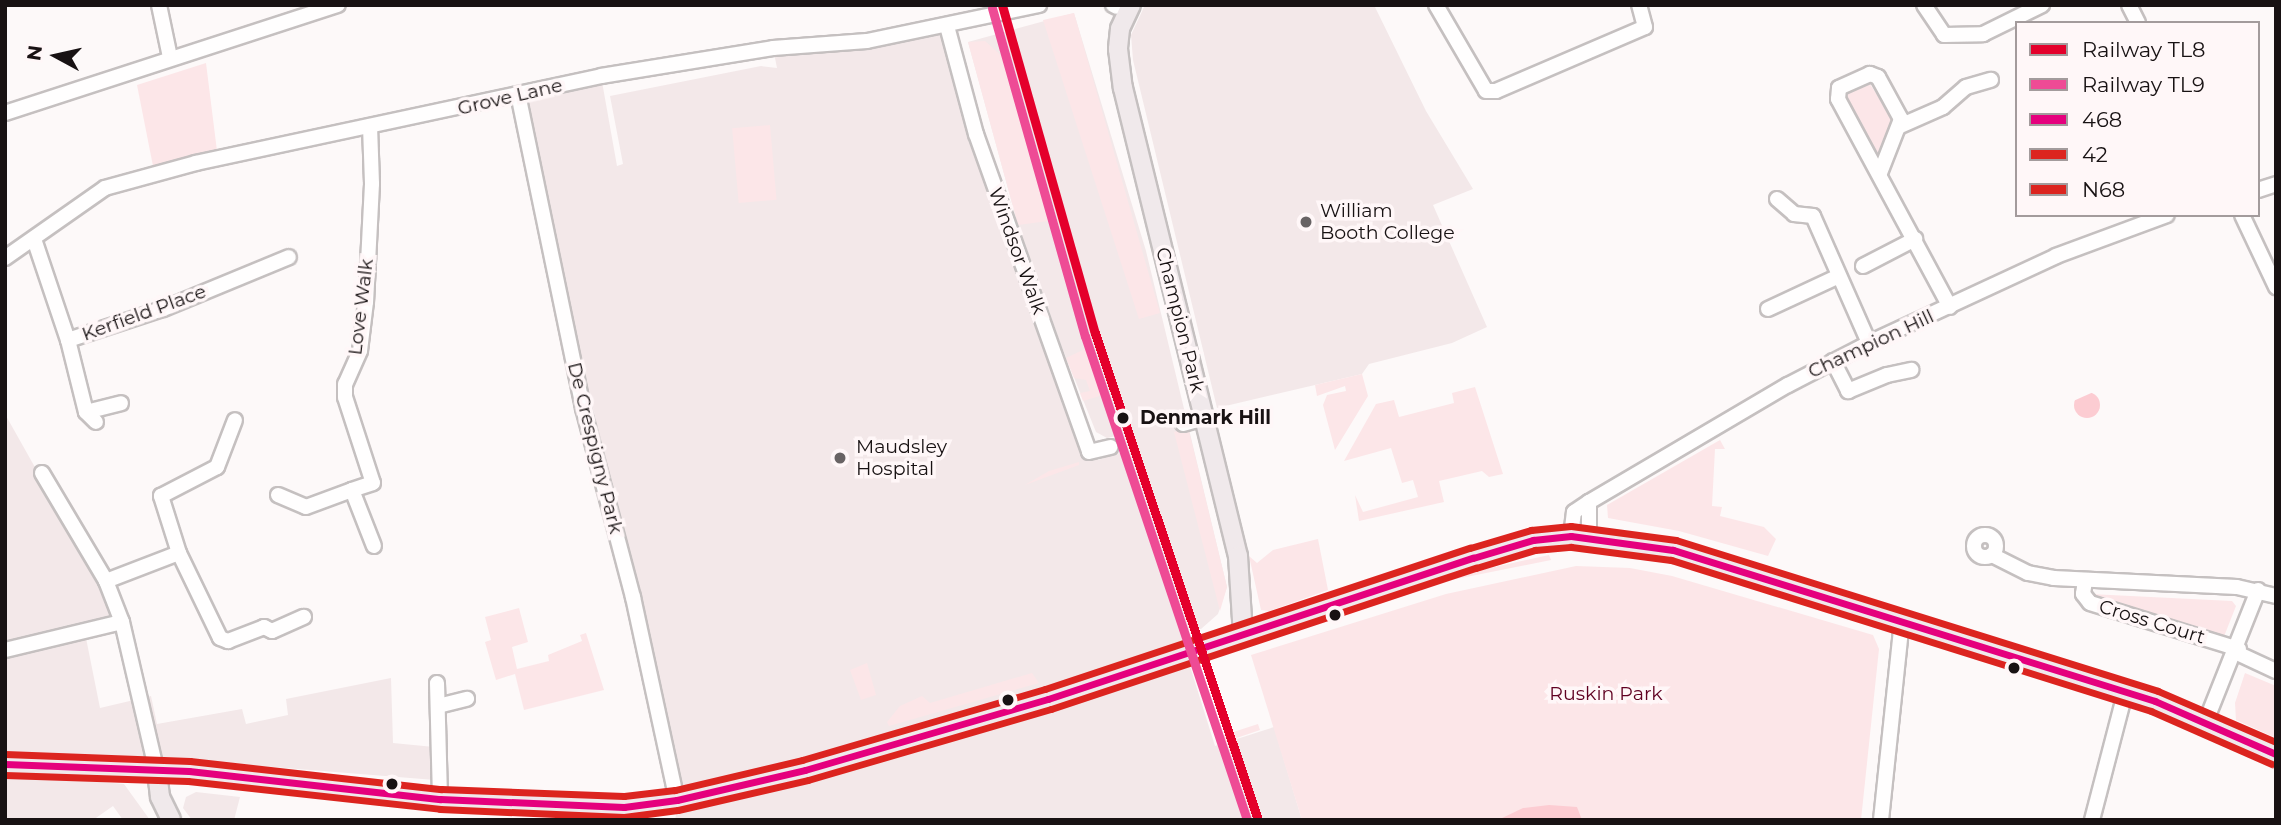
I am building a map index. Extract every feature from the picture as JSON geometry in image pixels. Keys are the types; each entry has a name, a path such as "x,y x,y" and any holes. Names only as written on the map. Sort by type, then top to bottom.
{"main road":[{"name":"Champion Park","path":"1121,7 1110,50 1123,88 1238,556 1237,637"},
{"path":"5,764 231,775 440,799 624,807 677,800 848,758 1191,652 1533,540 1580,537 1673,550 1902,621 2125,693 2206,722 2276,754"},
{"path":"157,772 160,797 171,820"}],"street":[{"path":"159,5 170,57"},
{"path":"5,113 170,57 338,5"},
{"name":"Grove Lane","path":"5,258 105,188 518,94 717,57 867,41 1039,5"},
{"path":"1436,5 1486,91 1496,91 1645,27 1641,6"},
{"path":"1924,5 1944,35 1983,34 2042,5"},
{"path":"2129,5 2137,21"},
{"name":"Windsor Walk","path":"947,26 975,134 1089,452 1110,447"},
{"path":"1880,173 1901,119 1874,74 1839,88 1838,99 1868,161 1880,173 1950,307"},
{"path":"1900,126 1943,107 1966,87 1991,80"},
{"name":"De Crespigny Park","path":"518,94 583,408 633,597 677,800"},
{"name":"Love Walk","path":"352,490 373,483 345,397 345,384 360,351 366,302 372,184 370,127"},
{"path":"1777,199 1794,214 1812,216 1869,343"},
{"name":"Champion Hill","path":"1580,537 1574,512 1833,361 2056,256 2162,217"},
{"path":"2243,217 2276,287"},
{"path":"34,239 68,340"},
{"path":"1863,265 1915,239"},
{"name":"Kerfield Place","path":"121,403 91,417 68,340 163,309 289,257"},
{"path":"1768,309 1839,276"},
{"path":"1833,361 1848,391 1887,374 1911,370"},
{"path":"1183,424 1204,418"},
{"path":"235,420 217,467 161,496 179,553 220,638 228,641 264,627 272,631 304,617"},
{"path":"42,473 106,581 122,622 157,772"},
{"path":"278,495 306,507 352,490 374,546"},
{"path":"106,581 179,553"},
{"path":"1992,555 2028,573 2085,581 2258,590 2276,596"},
{"name":"Cross Court","path":"2085,581 2083,594 2090,603 2238,651"},
{"path":"2206,722 2238,651 2258,590"},
{"path":"1881,820 1902,621"},
{"path":"5,650 122,622"},
{"path":"2238,651 2276,671"},
{"path":"437,683 440,799"},
{"path":"2092,820 2125,693"},
{"path":"438,706 467,699"}],"shaded area":[{"name":"William Booth College","path":"1145,5 1374,5 1426,111 1473,189 1433,205 1487,327 1452,343 1369,364 1362,374 1217,408 1133,60 1131,35"},
{"path":"1074,13 1146,251 1227,587 1218,614 1201,629 1186,630 1181,644 1173,646 1181,665 1189,663 1215,746 1274,727 1302,820 675,820 678,805 518,94 601,76 617,166 623,164 610,96 761,66 777,68 773,48 947,26 1049,342 1098,460 1122,452 1116,436 1107,438 1096,432 1061,345 1018,225 968,42"},
{"path":"2087,392 2096,396 2100,405 2096,414 2087,418 2078,414 2074,405 2078,396"},
{"path":"5,414 122,622 85,633 100,708 151,696 157,724 242,709 246,724 288,715 286,699 391,678 393,743 434,747 435,780 172,759 5,753"},
{"path":"5,774 124,784 150,820 123,820 113,806 93,820 5,820"},
{"path":"196,792 240,797 234,820 192,820 183,808 186,797"},
{"path":"1549,805 1577,807 1582,820 1498,820 1523,808"}],"green space":[{"path":"1074,13 1160,313 1139,319 1043,20"},
{"path":"985,41 1006,60 1048,221 1018,225 968,42"},
{"path":"206,63 217,151 153,166 137,85"},
{"path":"1868,81 1893,120 1878,158 1846,101 1848,92"},
{"path":"770,125 777,200 739,203 732,128"},
{"path":"1087,348 1103,395 1083,401 1080,393 1090,391 1086,380 1074,378 1066,358"},
{"path":"1362,374 1368,396 1335,450 1323,405 1327,395 1346,391 1345,386 1317,396 1315,385"},
{"path":"1475,387 1503,474 1489,477 1482,471 1439,481 1444,502 1359,521 1355,495 1363,512 1418,497 1413,480 1402,483 1391,448 1344,461 1376,404 1394,400 1399,417 1454,403 1452,393"},
{"path":"1188,427 1227,587 1220,611 1174,432"},
{"path":"1720,440 1725,449 1715,449 1712,506 1722,507 1720,516 1764,527 1776,539 1768,556 1679,531 1608,518 1607,505"},
{"path":"1079,462 1079,465 1025,485 1049,471"},
{"path":"1155,533 1164,562 1157,564 1148,535"},
{"path":"1318,539 1328,590 1269,611 1261,610 1249,556 1257,563 1273,550"},
{"path":"1549,555 1551,560 1451,580 1472,572"},
{"name":"Ruskin Park","path":"1576,566 1630,568 1672,576 1873,635 1879,649 1861,820 1302,820 1251,655 1446,594"},
{"path":"2090,594 2232,601 2236,606 2223,639"},
{"path":"519,608 528,642 512,647 517,669 549,661 548,655 582,641 580,635 586,633 604,690 524,710 515,674 496,680 485,642 491,640 485,617"},
{"path":"867,663 876,695 861,700 850,670"},
{"path":"1032,673 1039,683 889,726 887,722 900,706 922,696 930,703"},
{"path":"2245,673 2276,686 2276,738 2236,720 2235,703"},
{"path":"1258,724 1260,730 1222,743 1248,820 1243,820 1216,741 1218,737"}],"pier":[{"path":"2091,387 2098,390 2071,402 2075,392"}],"rail line":[{"name":"TL8","path":"1002,5 1095,333 1258,820"},
{"name":"TL9","path":"992,8 1085,336 1247,820"}],"transit line":[{"name":"N68","path":"5,754 190,761 441,789 624,796 675,790 802,760 1045,689 1470,548 1531,530 1571,526 1676,540 2158,691 2276,742"},
{"name":"468","path":"5,764 189,771 440,799 624,807 677,800 805,770 1048,699 1473,558 1533,540 1571,536 1673,550 2155,701 2276,754"},
{"name":"42","path":"5,775 188,781 440,809 624,817 678,810 808,780 1051,709 1476,568 1535,550 1571,547 1671,560 2151,711 2272,764"}],"place":[{"name":"William Booth College","path":"1306,222"},
{"name":"Denmark Hill","path":"1123,418"},
{"name":"Maudsley Hospital","path":"840,458"}]}
